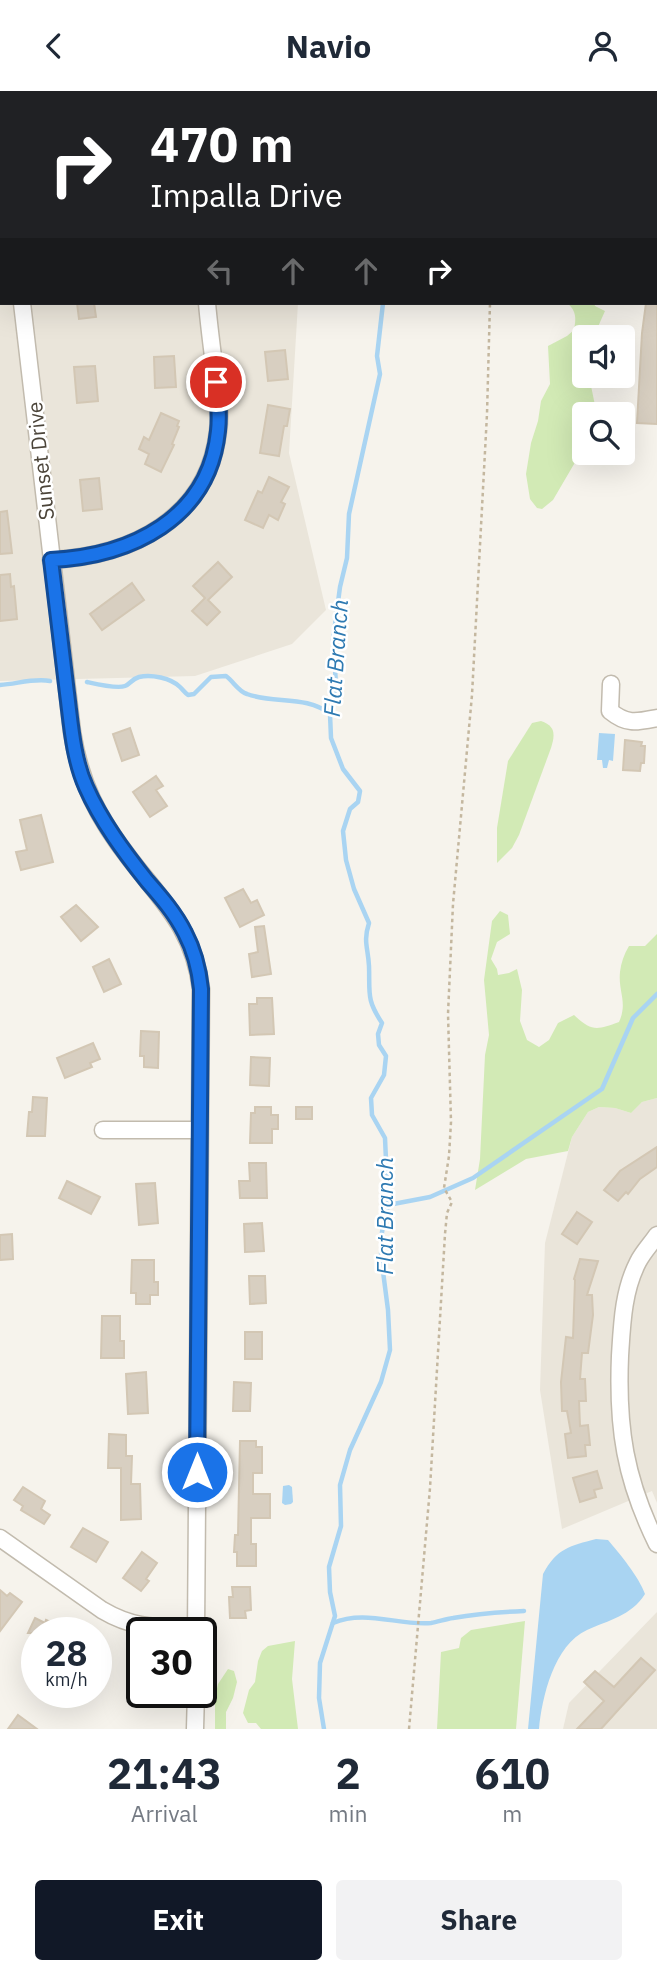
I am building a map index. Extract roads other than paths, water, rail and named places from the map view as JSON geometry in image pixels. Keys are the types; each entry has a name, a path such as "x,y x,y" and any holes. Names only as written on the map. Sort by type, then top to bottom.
{"street":[{"name":"Sunset Drive","path":"22,305 72,732 79,770 85,786 116,839 186,933 194,954 201,989 196,1617"},
{"path":"51,560 94,555 147,536 178,515 199,489 215,452 219,409 207,305"},
{"path":"611,684 610,711 621,720 639,722 657,718"},
{"path":"103,1130 200,1130"},
{"path":"657,1235 638,1262 626,1293 618,1393 627,1466 639,1505 657,1544"},
{"path":"0,1538 102,1610 126,1622"},
{"path":"195,1729 196,1708"}],"water":[{"path":"599,733 615,734 613,761 609,760 607,768 603,768 602,760 597,760"},
{"path":"283,1486 292,1487 293,1502 285,1505 282,1503"},
{"path":"596,1539 608,1540 634,1573 645,1594 633,1608 587,1630 566,1647 558,1659 547,1688 539,1729 528,1729 543,1574 548,1565 565,1549"}],"waterway":[{"name":"Flat Branch","path":"324,1729 319,1698 320,1663 335,1616 329,1567 341,1526 340,1485 350,1450 381,1382 390,1350 381,1256 382,1232 388,1205 385,1138 372,1115 371,1098 384,1075 386,1056 379,1045 378,1034 382,1023 373,1008 370,996 366,940 369,923 354,889 346,860 343,831 350,809 358,802 360,791 343,769 331,738 330,714 336,684 333,640 347,558 349,514 380,374 377,356 383,305"},
{"path":"87,682 121,687 139,677 155,676 171,681 188,695 194,694 211,677 226,676 247,694 311,704 330,714"},
{"path":"0,685 50,681"},
{"path":"388,1205 430,1197 473,1178 602,1089 633,1018 657,994"},
{"path":"333,1623 357,1618 431,1623 470,1615 524,1611"}]}
